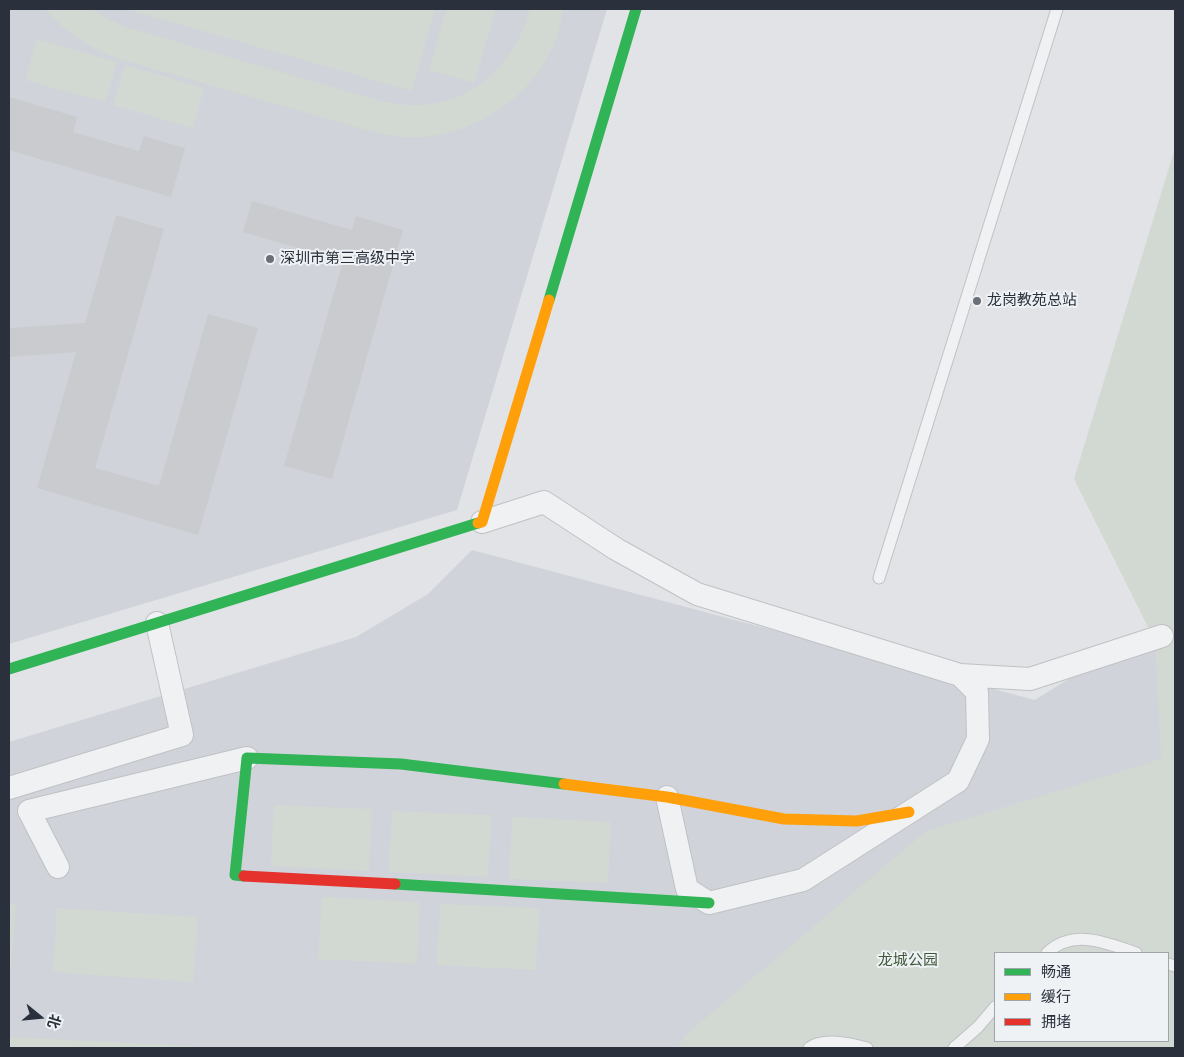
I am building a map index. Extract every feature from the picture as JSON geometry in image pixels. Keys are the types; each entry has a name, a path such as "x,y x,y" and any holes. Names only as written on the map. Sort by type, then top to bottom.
{"street":[{"path":"482,522 636,9"},
{"path":"9,669 544,502 616,549 697,594 960,675 1030,679 1162,636"},
{"path":"9,788 182,735 157,623"},
{"path":"247,758 235,875 709,903 803,880 958,781 978,739 977,692 960,675"},
{"path":"58,867 29,811 247,758 401,764 667,797 784,819 857,821 909,812"},
{"path":"667,797 687,889 709,903"}],"lane":[{"path":"879,578 1058,9"},
{"path":"1048,952 1068,940 1083,939 1101,942 1133,952"},
{"path":"954,1048 978,1027 994,1008"},
{"path":"809,1048 823,1043 847,1043 868,1048"}],"shaded area":[{"name":"深圳市第三高级中学","path":"9,9 607,9 457,510 9,644"},
{"path":"472,550 1035,700 1161,621 1175,755 689,1032 678,1048 9,1048 9,742 356,637 428,594"}],"green space":[{"path":"45,9 91,9 111,21 129,28 381,101 414,105 440,102 458,96 475,87 491,76 504,62 524,28 530,9 563,9 557,34 547,58 533,79 515,97 494,113 472,125 447,133 410,137 373,132 119,59 97,50 70,33"},
{"path":"126,9 435,9 412,91"},
{"path":"446,9 496,9 474,83 429,70"},
{"path":"37,39 117,62 105,102 25,80"},
{"path":"125,65 204,88 193,128 113,105"},
{"name":"龙城公园","path":"1175,148 1175,1048 678,1048 689,1032 926,831 1152,762 1161,757 1155,641 1074,479"},
{"path":"274,805 372,809 369,871 271,866"},
{"path":"392,811 491,815 488,877 389,872"},
{"path":"512,817 611,822 608,883 509,879"},
{"path":"322,897 420,902 417,964 318,959"},
{"path":"9,903 16,904 11,969 9,968"},
{"path":"440,904 539,908 536,970 437,965"},
{"path":"57,908 198,917 193,982 53,972"},
{"path":"9,1037 191,1046 190,1048 9,1048"}],"building":[{"path":"9,97 77,117 73,132 139,151 144,136 185,148 171,197 9,150"},
{"path":"252,201 352,230 356,216 403,230 332,479 284,466 343,261 243,232"},
{"path":"116,215 164,229 95,468 159,486 208,314 258,328 198,535 37,488 76,352 9,357 9,328 85,323"}],"traffic: fast":[{"path":"549,300 636,9"},
{"path":"9,669 478,523"},
{"path":"244,876 235,875 247,758 401,764 564,784"},
{"path":"395,884 709,903"}],"traffic: slow":[{"path":"478,523 482,522 549,300"},
{"path":"564,784 667,797 784,819 857,821 909,812"}],"traffic: jam":[{"path":"244,876 395,884"}],"place":[{"name":"深圳市第三高级中学","path":"270,259"},
{"name":"龙岗教苑总站","path":"977,301"}]}
